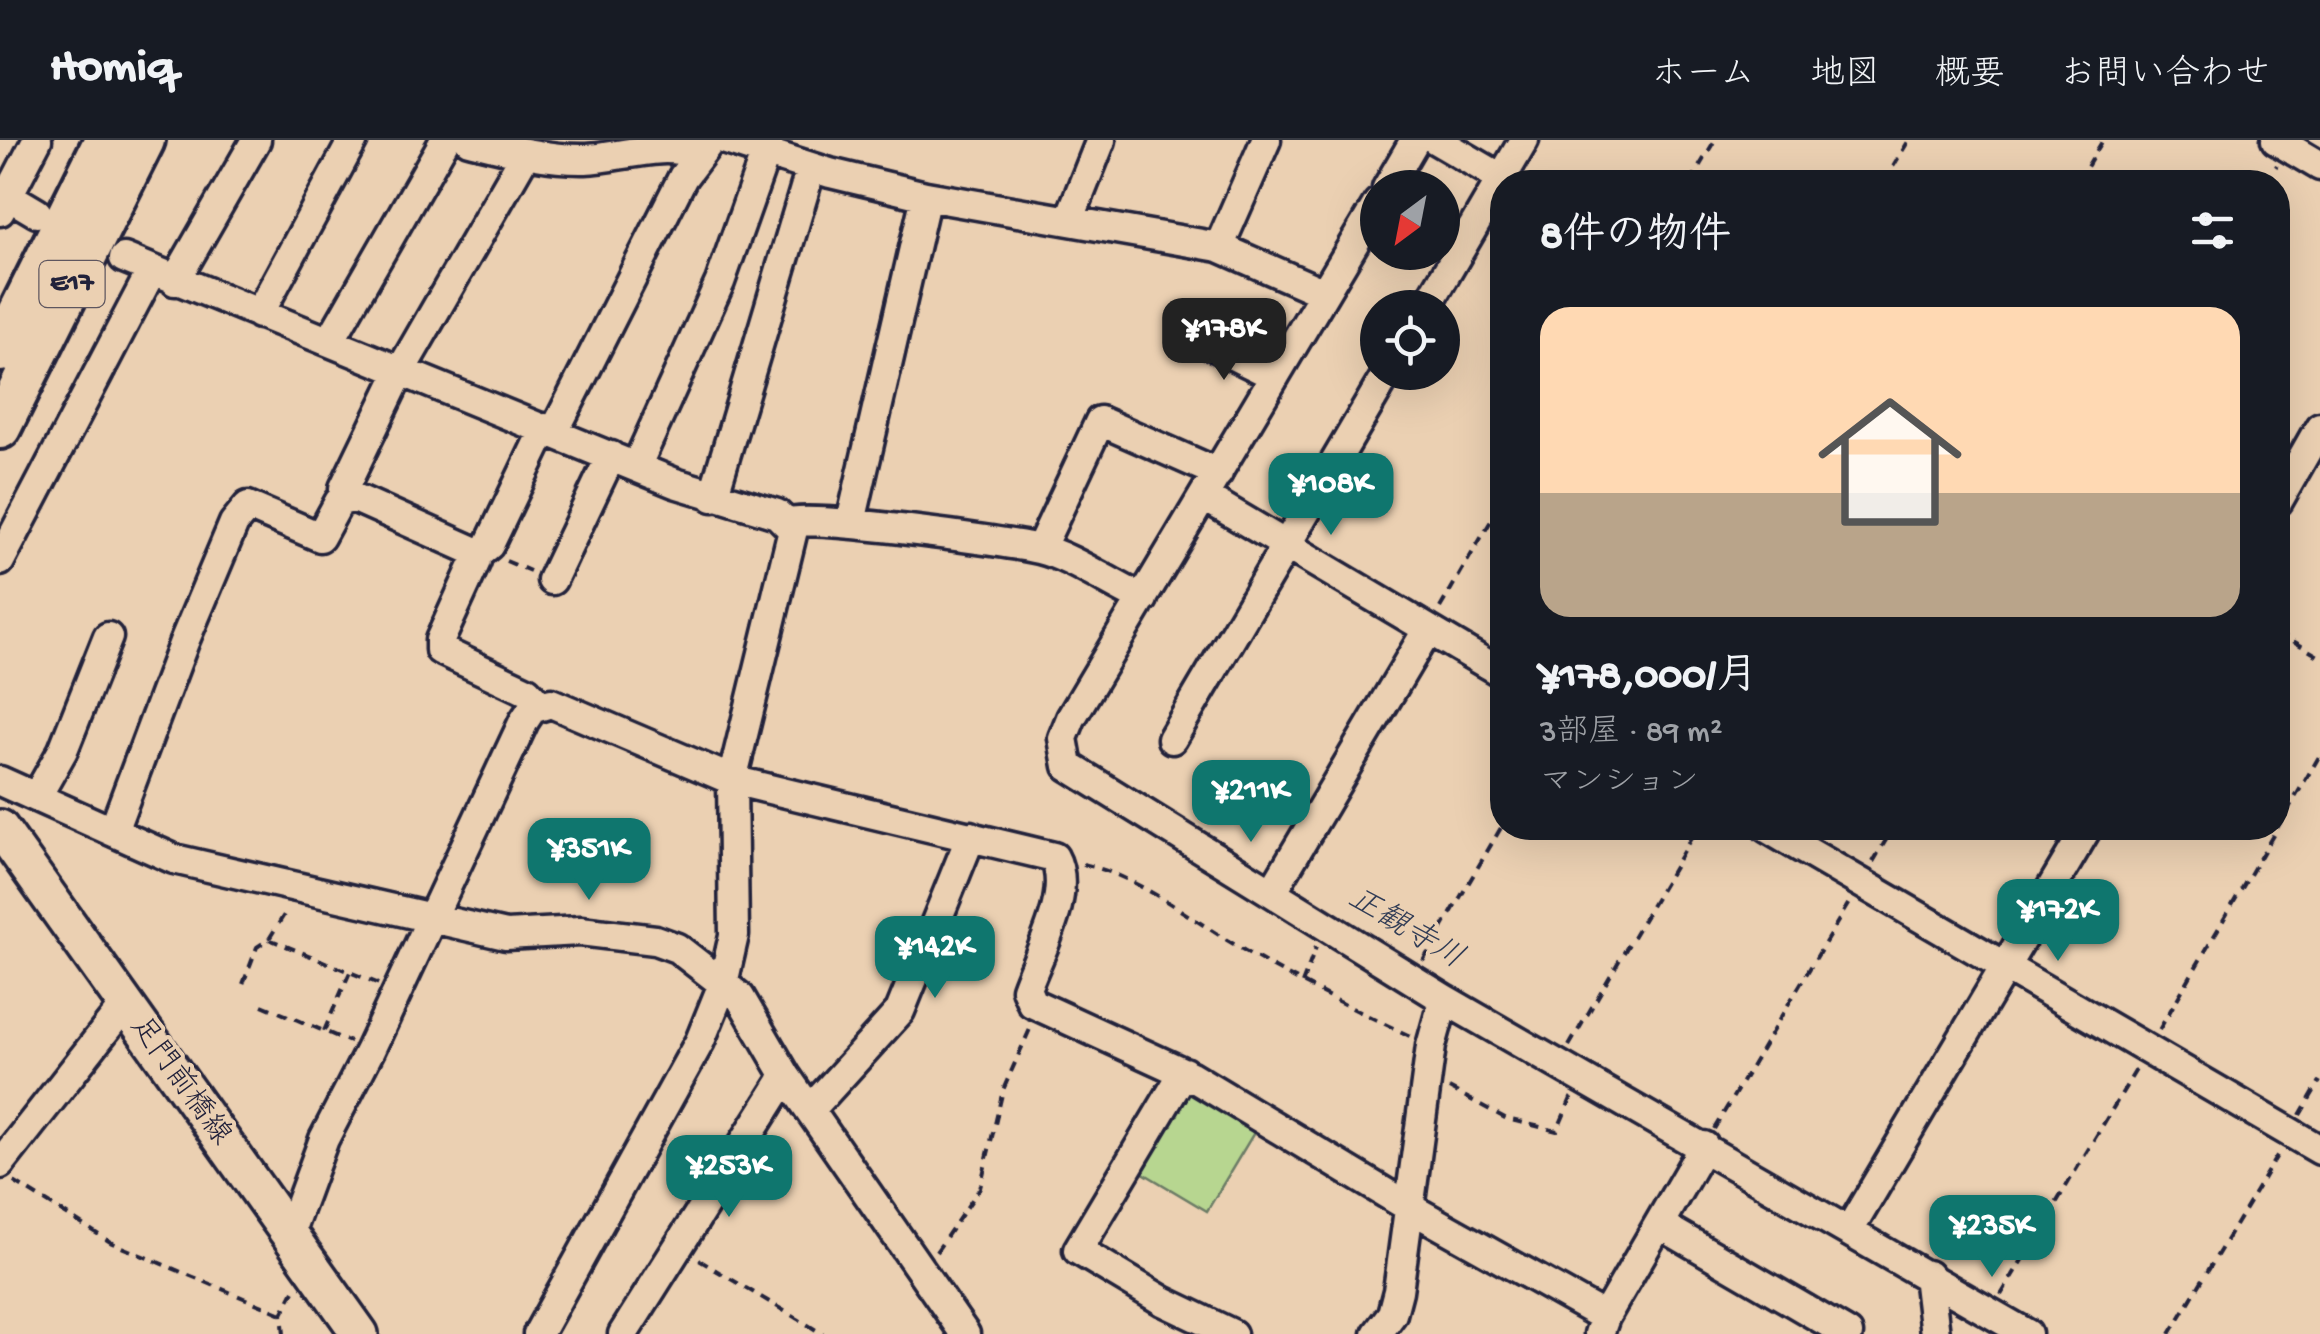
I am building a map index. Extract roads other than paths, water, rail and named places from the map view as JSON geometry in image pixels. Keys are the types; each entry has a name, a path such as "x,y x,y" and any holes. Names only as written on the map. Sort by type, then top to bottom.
{"highway":[{"name":"E17","path":"0,351 106,140"},
{"name":"E17","path":"0,428 144,140"}],"main road":[{"name":"足門前橋線","path":"0,828 360,1334"}],"street":[{"path":"37,140 2,199 37,212"},
{"path":"0,561 163,276 256,140"},
{"path":"259,314 352,140"},
{"path":"330,341 445,140"},
{"path":"469,140 526,153 587,159 703,148"},
{"path":"726,140 821,171 926,196 1220,247 1324,293"},
{"path":"1070,218 1100,140"},
{"path":"1220,247 1266,140"},
{"path":"1398,170 1415,140"},
{"path":"1436,140 1490,172"},
{"path":"1510,170 1524,140"},
{"path":"2285,142 2320,166"},
{"path":"703,148 490,545 478,554 440,640 440,650 527,691 539,704 558,705 732,780 1054,857 1060,876 1054,911 1026,989 1027,997 1040,1008 1184,1072 1602,1326 1704,1146"},
{"path":"112,831 184,642 243,509 254,506 320,536 344,497 344,488 401,370 526,153"},
{"path":"552,580 624,462 720,282 765,155"},
{"path":"794,278 821,171"},
{"path":"713,497 821,171"},
{"path":"851,522 926,196"},
{"path":"1437,290 1490,205"},
{"path":"1360,233 1070,718 1064,738 1068,766 1444,999 1850,1228 2027,1334"},
{"path":"124,258 624,462 713,497 777,514 789,522 794,540 732,780 734,935 723,984 700,1041 538,1334"},
{"path":"1198,338 1275,376"},
{"path":"1172,739 1377,390"},
{"path":"1040,549 1100,420 1211,485 1287,545 1490,666"},
{"path":"2290,480 2320,427"},
{"path":"344,497 478,554"},
{"path":"789,522 851,522 1040,549 1143,599"},
{"path":"1272,892 1428,630"},
{"path":"37,796 63,750 108,638"},
{"path":"298,1247 324,1139 370,1050 524,721 539,704"},
{"path":"0,781 174,859 506,934 580,931 655,940 677,948 740,997 786,1076 965,1334"},
{"path":"810,1110 900,1011 971,836"},
{"path":"1788,840 2320,1150"},
{"path":"1850,1228 2080,840"},
{"path":"1378,1334 1392,1314 1398,1291 1412,1209 1430,1046 1444,999"},
{"path":"0,1163 124,1006"},
{"path":"1184,1072 1078,1250 1162,1300 1232,1334"},
{"path":"623,1334 786,1076"},
{"path":"1659,1224 1848,1334"},
{"path":"1928,1274 1935,1334"}],"waterway":[{"name":"正観寺川","path":"1420,968 1482,1005"}]}
